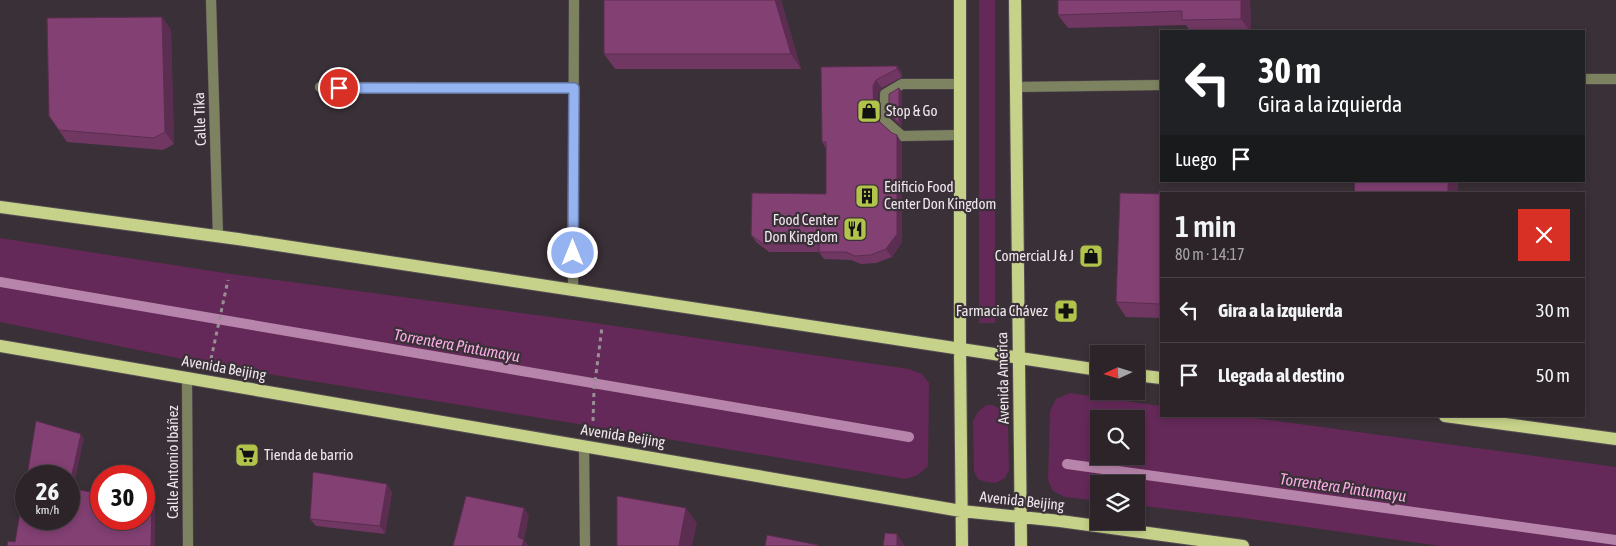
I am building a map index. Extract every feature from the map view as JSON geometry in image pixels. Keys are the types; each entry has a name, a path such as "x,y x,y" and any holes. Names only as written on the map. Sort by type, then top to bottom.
{"main road":[{"path":"960,0 962,546"},
{"name":"Avenida América","path":"1016,0 1021,546"},
{"path":"0,207 218,236 1090,369"},
{"name":"Avenida Beijing","path":"0,346 961,511 1060,521 1243,546"},
{"path":"1145,376 1160,378"},
{"path":"1453,417 1616,439"}],"street":[{"name":"Calle Tika","path":"211,0 218,236"},
{"path":"573,290 574,0"},
{"path":"1585,79 1616,78"},
{"path":"960,84 902,84 885,94 885,121 902,136 960,135"},
{"path":"1016,86 1160,85"},
{"path":"320,87 574,88"},
{"name":"Calle Antonio Ibáñez","path":"187,378 188,546"},
{"path":"584,446 585,546"}],"path":[{"path":"211,359 228,280"},
{"path":"593,422 596,366 602,327"}],"shaded area":[{"path":"979,0 995,0 995,323 979,323"},
{"path":"0,238 231,274 581,321 909,369 922,374 929,383 928,466 918,475 906,479 212,365 0,322"},
{"path":"1070,393 1090,396 1090,400 1119,400 1160,406 1160,417 1247,417 1616,467 1616,546 1440,546 1145,506 1145,475 1090,475 1090,500 1065,497 1053,491 1048,480 1050,411 1056,399"},
{"path":"986,405 993,405 1001,410 1008,421 1009,470 1005,478 996,483 978,479 974,471 973,421 978,412"}],"building":[{"path":"604,0 775,0 791,54 604,54"},
{"path":"1058,0 1241,0 1241,19 1182,20 1182,11 1058,15"},
{"path":"162,17 165,132 154,138 59,130 49,116 47,18"},
{"path":"897,66 897,69 876,80 873,86 874,117 892,133 897,135 897,234 886,249 871,255 855,256 846,252 819,252 819,244 763,244 751,235 752,193 826,194 826,142 822,142 821,67"},
{"path":"899,88 899,123 889,114 889,94"},
{"path":"1355,182 1448,182 1448,192 1354,192"},
{"path":"1120,193 1160,194 1160,304 1116,302"},
{"path":"36,421 81,434 74,465 29,465"},
{"path":"313,472 387,484 380,526 310,519"},
{"path":"80,490 90,492 90,530 151,530 151,546 7,546 8,541 15,542 17,530 80,530"},
{"path":"466,496 524,508 518,537 524,540 522,546 453,546"},
{"path":"617,496 686,508 679,546 617,546"},
{"path":"885,533 897,534 897,546 883,546"},
{"path":"767,535 818,545 818,546 765,546"}],"waterway":[{"name":"Torrentera Pintumayu","path":"0,282 909,437"},
{"name":"Torrentera Pintumayu","path":"1067,464 1616,540"}],"place":[{"name":"Stop & Go","path":"869,111"},
{"name":"Edificio Food Center Don Kingdom","path":"867,196"},
{"name":"Food Center Don Kingdom","path":"855,229"},
{"name":"Comercial J & J","path":"1091,256"},
{"name":"Farmacia Chávez","path":"1066,311"},
{"name":"Tienda de barrio","path":"247,455"}],"route":[{"path":"339,88 574,88 573,253"}]}
